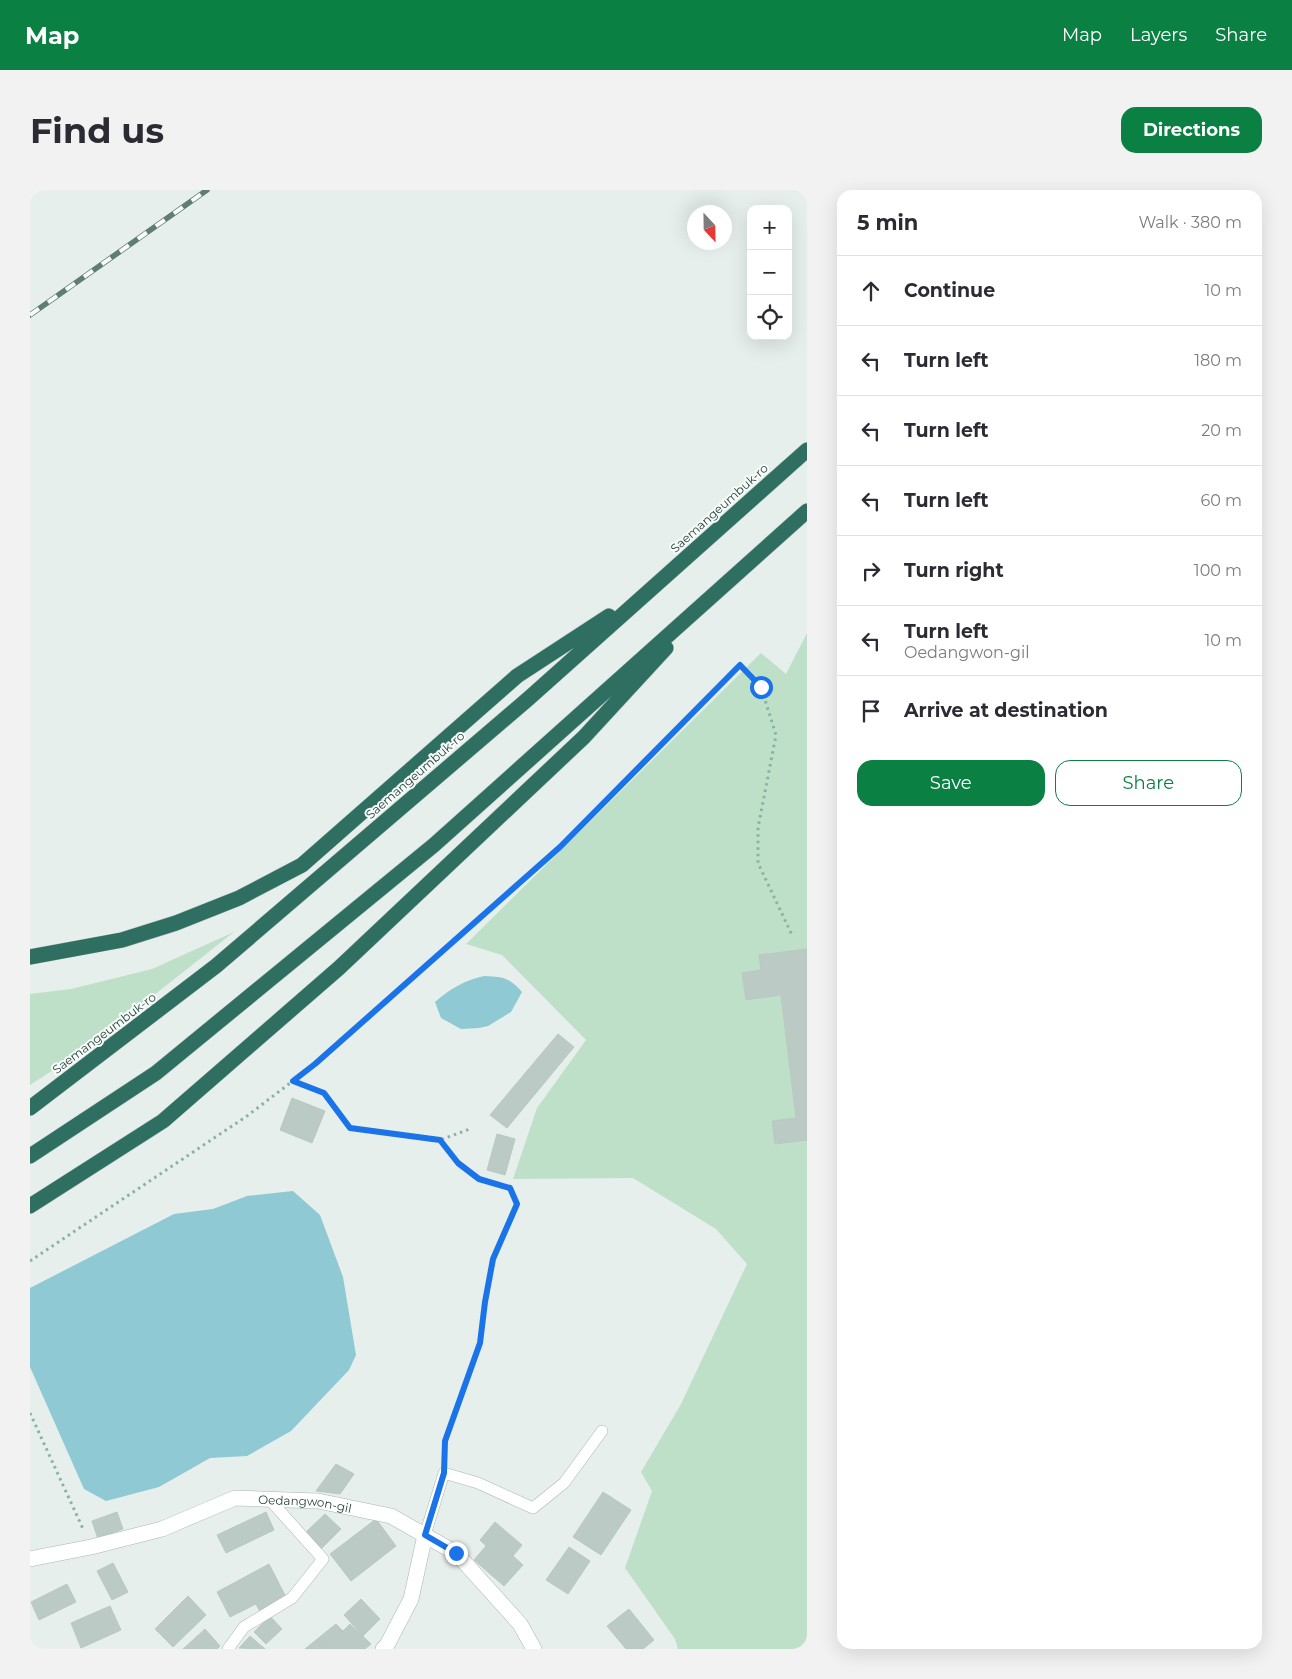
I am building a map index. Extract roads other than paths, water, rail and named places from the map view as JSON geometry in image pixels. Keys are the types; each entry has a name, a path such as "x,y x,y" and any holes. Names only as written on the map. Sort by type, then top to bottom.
{"highway":[{"name":"Saemangeumbuk-ro","path":"30,1108 216,966 528,698 807,450"},
{"path":"30,1156 156,1073 427,851 807,511"},
{"path":"30,1206 163,1120 339,968 584,737 732,577"},
{"path":"30,957 122,940 176,923 239,898 302,865 517,676 652,588"}],"street":[{"name":"Oedangwon-gil","path":"30,1560 91,1548 162,1529 235,1498 318,1501 391,1516 456,1553 520,1624 534,1649"},
{"path":"383,1649 387,1645 411,1599 425,1535"}],"lane":[{"path":"425,1535 444,1473 478,1483 533,1508 564,1482 602,1430"},
{"path":"228,1649 244,1627 292,1598 324,1559 269,1499"}],"water":[{"path":"484,976 505,979 513,983 522,992 511,1012 488,1026 479,1028 461,1029 441,1018 435,1002 458,986"},
{"path":"293,1191 320,1215 343,1277 356,1355 349,1370 291,1431 247,1456 210,1458 159,1487 106,1501 84,1489 30,1367 30,1288 174,1214 213,1209 247,1196"}],"railway":[{"path":"30,315 207,190"}]}
